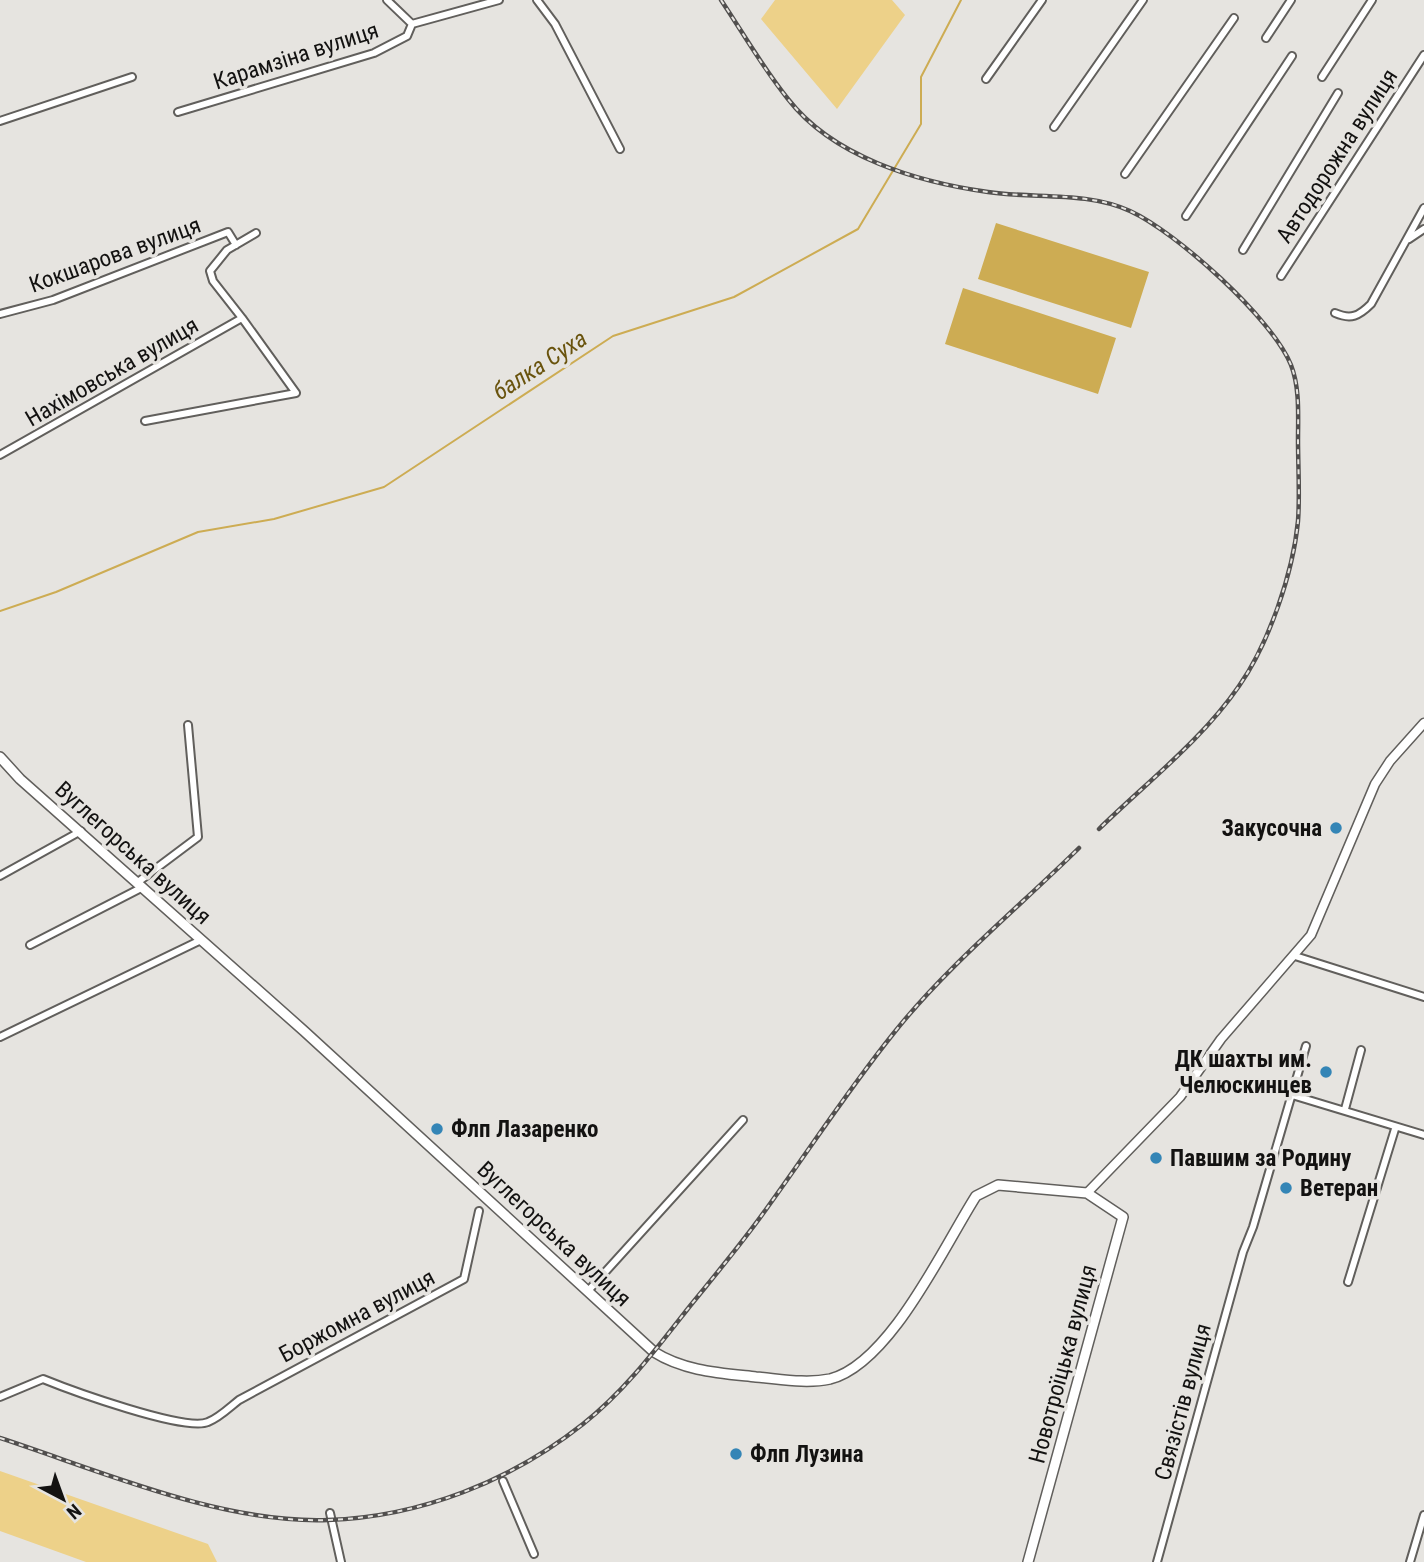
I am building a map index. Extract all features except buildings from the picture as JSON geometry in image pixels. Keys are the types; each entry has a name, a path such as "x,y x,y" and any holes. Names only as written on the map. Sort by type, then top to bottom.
{"main road":[{"name":"Вуглегорська вулиця","path":"0,757 654,1352 671,1363 726,1374 811,1382 832,1378 849,1371 876,1350 899,1322 983,1190 998,1185 1087,1193"},
{"name":"Новотроїцька вулиця","path":"1028,1562 1123,1217 1087,1193"}],"street":[{"path":"387,0 412,24"},
{"name":"Карамзіна вулиця","path":"178,113 374,53 407,36 412,24 499,0"},
{"path":"537,0 555,24 620,149"},
{"path":"986,79 1041,0"},
{"path":"1054,127 1143,0"},
{"path":"1266,38 1292,0"},
{"path":"1322,77 1372,0"},
{"path":"1125,174 1234,18"},
{"name":"Автодорожна вулиця","path":"1280,275 1424,55"},
{"path":"1186,216 1292,56"},
{"path":"0,121 132,77"},
{"path":"1243,250 1338,93"},
{"path":"1335,313 1347,318 1366,309 1424,208"},
{"path":"1408,240 1424,229"},
{"name":"Кокшарова вулиця","path":"0,314 53,300 228,232 236,245"},
{"path":"145,421 296,393 210,275 212,267 236,245 256,233"},
{"name":"Нахімовська вулиця","path":"0,455 242,318"},
{"path":"1087,1193 1180,1097 1220,1039 1311,935 1376,784 1390,761 1424,723"},
{"path":"30,945 140,885 198,837 188,725"},
{"path":"0,876 81,831"},
{"path":"0,1037 201,940"},
{"path":"1295,956 1424,997"},
{"name":"Связістів вулиця","path":"1157,1562 1243,1252 1253,1227 1306,1046"},
{"path":"1345,1109 1361,1050"},
{"path":"1292,1095 1345,1109 1395,1129 1424,1135"},
{"path":"588,1292 743,1120"},
{"path":"1348,1282 1395,1129"},
{"name":"Боржомна вулиця","path":"0,1397 43,1379 87,1397 187,1425 208,1423 239,1400 464,1279 479,1211"},
{"path":"503,1481 534,1554"},
{"path":"330,1513 341,1562"},
{"path":"1410,1562 1424,1516"}],"shaded area":[{"path":"775,0 892,0 905,15 837,109 761,19"},
{"path":"996,223 1149,272 1131,328 978,279"},
{"path":"963,288 1116,338 1098,394 945,344"},
{"path":"0,1471 208,1544 217,1562 86,1562 0,1531"}],"waterway":[{"name":"балка Суха","path":"0,611 56,592 198,532 274,519 384,487 613,336 734,297 858,229 921,124 921,77 961,0"}],"railway":[{"path":"721,0 788,99 828,137 878,163 961,188 1006,194 1078,198 1130,211 1172,237 1221,278 1264,324 1291,365 1298,402 1298,521 1291,563 1270,629 1250,669 1208,725 1099,829"},
{"path":"0,1438 120,1480 204,1505 288,1519 328,1520 397,1512 463,1492 526,1463 583,1424 627,1383 748,1233 860,1077 914,1009 959,962 1079,848"}],"place":[{"name":"Закусочна","path":"1336,828"},
{"name":"ДК шахты им. Челюскинцев","path":"1326,1072"},
{"name":"Флп Лазаренко","path":"437,1129"},
{"name":"Павшим за Родину","path":"1156,1158"},
{"name":"Ветеран","path":"1286,1188"},
{"name":"Флп Лузина","path":"736,1454"}]}
